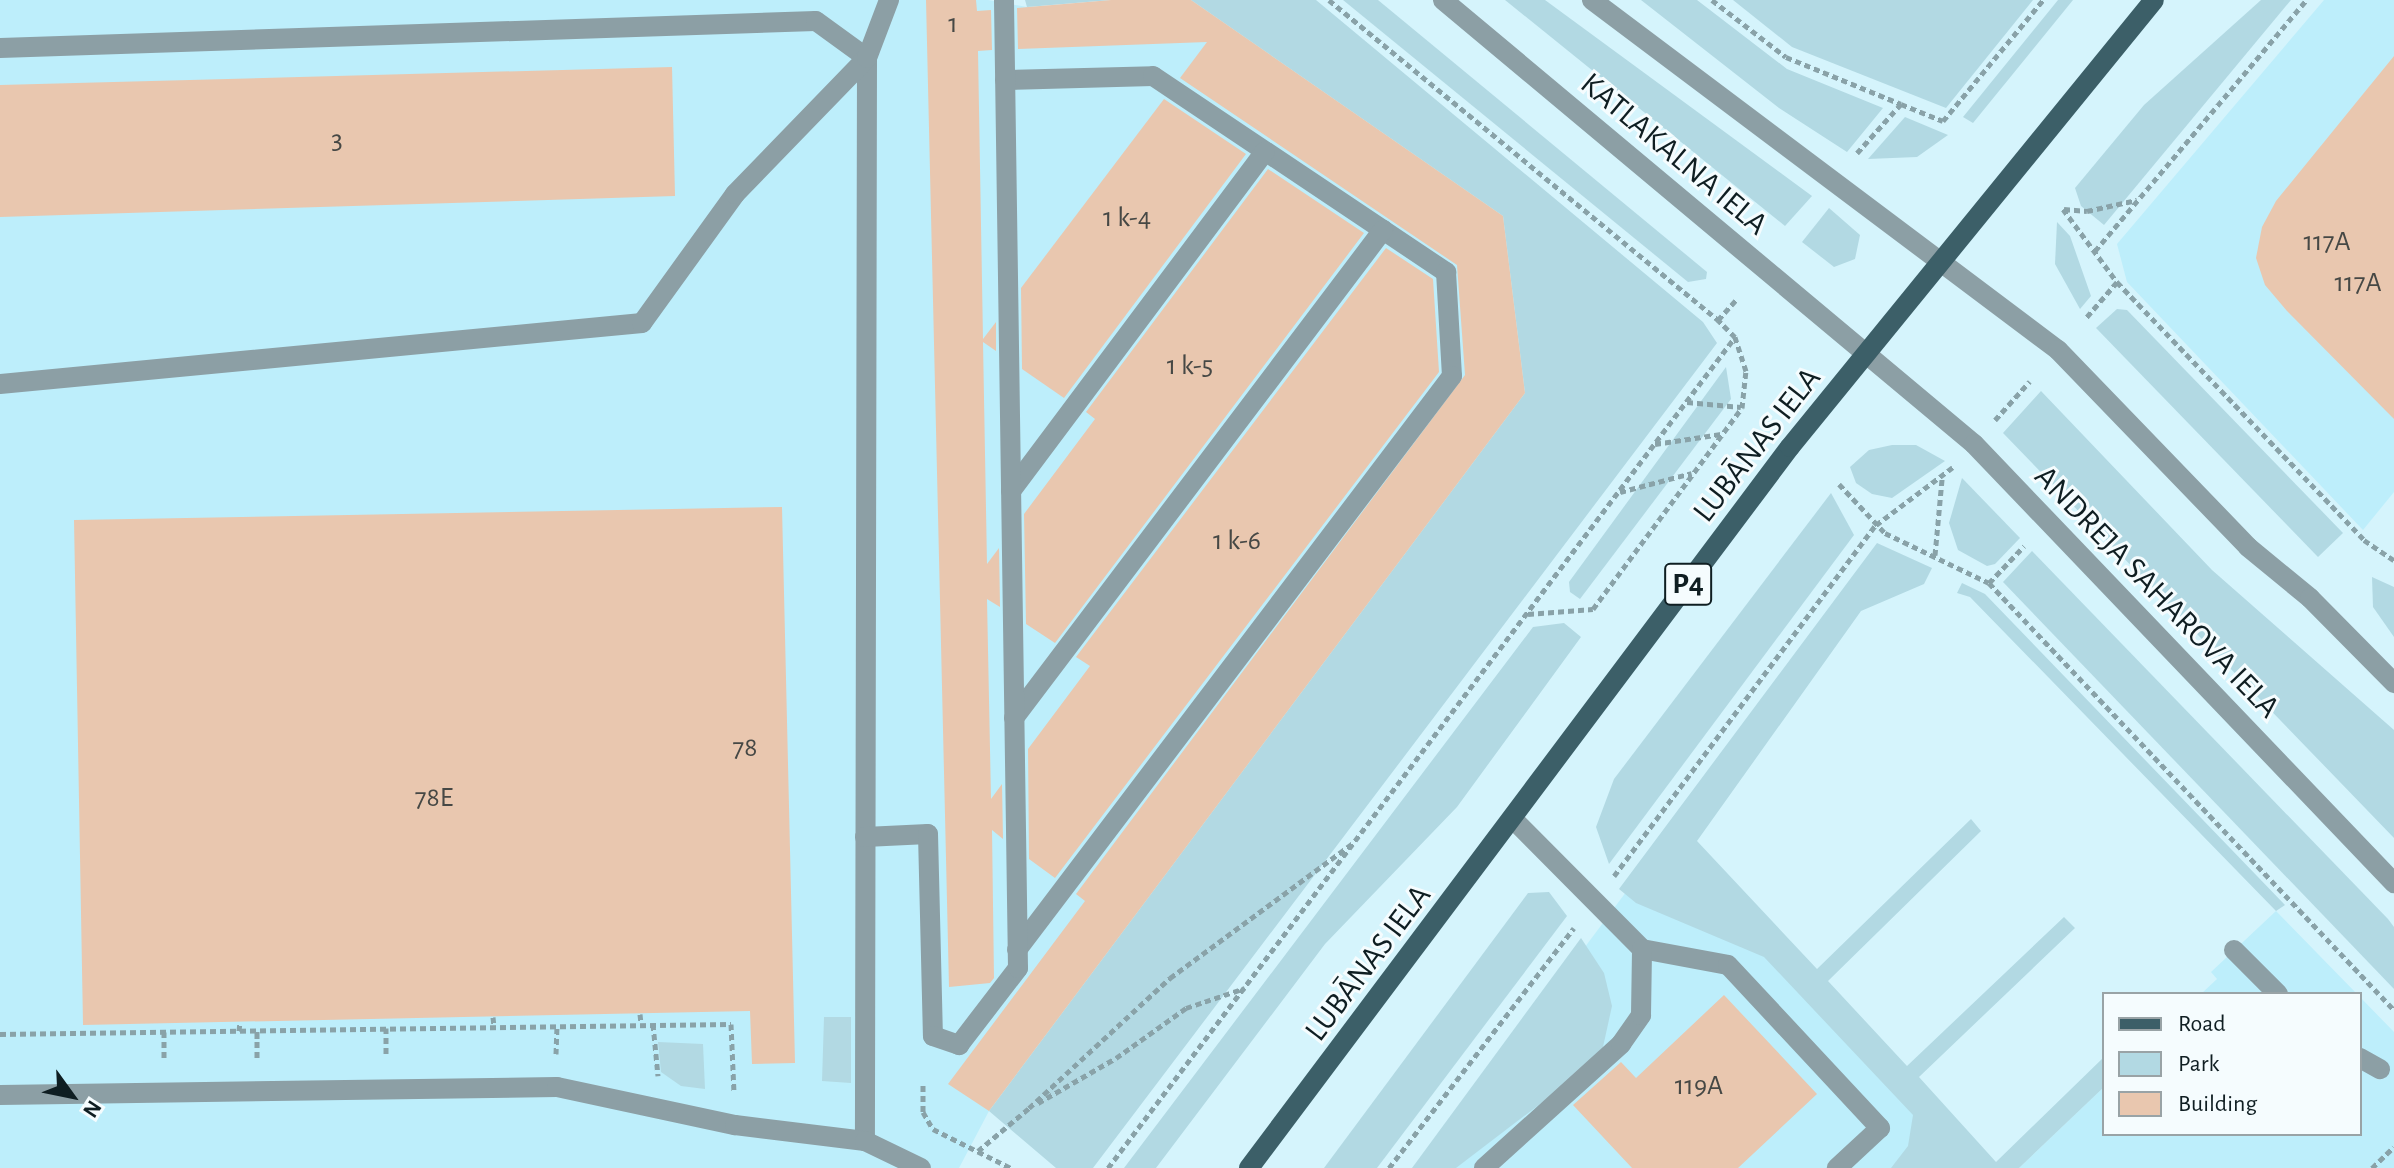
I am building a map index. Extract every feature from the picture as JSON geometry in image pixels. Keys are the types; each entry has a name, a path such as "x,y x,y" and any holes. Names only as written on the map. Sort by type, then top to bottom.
{"main road":[{"name":"LUBĀNAS IELA","path":"1249,1168 1514,820 1782,459 2154,0"}],"street":[{"path":"865,1141 867,58 889,0"},
{"path":"865,837 928,834 933,1036 959,1045 1018,968 1004,0"},
{"name":"KATLAKALNA IELA","path":"1443,0 1868,353"},
{"path":"1592,0 2058,350 2248,547 2310,598 2394,683"},
{"path":"0,48 816,21 867,58"},
{"path":"0,384 642,323 735,194 867,58"},
{"path":"1005,80 1153,76 1446,272 1452,376 1017,950"},
{"path":"1011,491 1265,151"},
{"path":"1014,718 1383,230"},
{"name":"ANDREJA SAHAROVA IELA","path":"1868,353 1974,444 2394,883"},
{"path":"1514,820 1642,949 1728,965 1880,1128 1837,1168"},
{"path":"1484,1168 1621,1044 1641,1015 1642,949"},
{"path":"2234,950 2276,992"},
{"path":"2362,1059 2380,1069"},
{"path":"0,1095 557,1087 735,1125 865,1141 921,1168"}],"path":[{"path":"1329,0 1735,337 1746,371 1742,408 1593,609 1528,614"},
{"path":"1712,0 1786,57 1943,121 2043,0"},
{"path":"2095,251 2306,0"},
{"path":"1857,153 1901,104"},
{"path":"2138,200 2087,211 2063,209 2117,282 2364,540 2394,560"},
{"path":"2085,319 2117,282"},
{"path":"1718,320 1736,300"},
{"path":"1108,1168 1735,337"},
{"path":"1994,421 2030,381"},
{"path":"1686,401 1742,408"},
{"path":"1654,444 1722,434"},
{"path":"1389,1168 1594,902 1876,525 1942,479 1953,467"},
{"path":"1619,492 1693,473"},
{"path":"1935,555 1942,479"},
{"path":"1839,484 1876,525 1989,583 2394,1010"},
{"path":"1989,583 2050,523"},
{"path":"978,1151 1170,978 1357,840"},
{"path":"1029,1108 1116,1058 1186,1008 1245,988"},
{"path":"640,1014 641,1024"},
{"path":"493,1017 494,1026"},
{"path":"423,1027 424,1018"},
{"path":"239,1031 240,1022"},
{"path":"143,1033 144,1024"},
{"path":"0,1034 731,1024 735,1125"},
{"path":"556,1047 557,1025"},
{"path":"386,1028 386,1046"},
{"path":"256,1049 257,1031"},
{"path":"164,1032 164,1051"},
{"path":"923,1085 923,1112 933,1129 1011,1168"},
{"path":"2372,1168 2394,1147"}],"shaded area":[{"path":"0,0 988,0 1027,7 1191,0 1503,216 1525,393 989,1111 959,1168 0,1168"},
{"path":"2324,0 2394,0 2394,492 2363,530 2127,282 2117,244"},
{"path":"1635,880 1770,944 1934,1111 1923,1168 1420,1168"},
{"path":"2276,911 2355,992 2203,992 2217,979 2211,972"},
{"path":"2362,999 2394,1032 2394,1168 2019,1168 2102,1089 2102,1136 2362,1136"}],"green space":[{"path":"1025,0 1111,0 1027,7"},
{"path":"1191,0 1316,0 1703,322 1717,343 1093,1168 1056,1168 989,1111 1525,393 1503,216"},
{"path":"1343,0 1378,0 1707,272 1706,279 1688,282"},
{"path":"1505,0 1545,0 1812,196 1785,226"},
{"path":"1641,0 1697,0 1787,69 1883,108 1847,152 1779,108"},
{"path":"1733,0 2033,0 1946,108 1792,47"},
{"path":"2058,0 2073,0 1973,123 1963,117"},
{"path":"2261,0 2291,0 2104,225 2081,206 2075,188 2144,105"},
{"path":"1905,117 1948,135 1917,157 1868,159"},
{"path":"1829,208 1860,235 1855,259 1834,267 1802,242"},
{"path":"2057,222 2070,236 2091,296 2080,309 2055,264"},
{"path":"2117,309 2127,310 2343,533 2318,557 2096,328"},
{"path":"1726,367 1731,399 1580,599 1570,592 1569,582"},
{"path":"2041,391 2212,570 2394,730 2394,838 2003,433"},
{"path":"1892,445 1916,445 1945,461 1892,498 1872,494 1856,483 1850,467 1869,450"},
{"path":"1962,478 2020,538 1995,564 1987,566 1958,550 1949,523"},
{"path":"1831,493 1854,535 1609,864 1596,827 1614,779"},
{"path":"1877,543 1932,568 1924,584 1861,611 1697,841 1817,969 1971,819 1981,831 1828,981 1907,1066 2064,917 2075,928 1919,1077 1996,1162 2102,1059 2102,1089 2019,1168 1891,1168 1908,1146 1913,1115 1764,957 1636,903 1619,889"},
{"path":"2032,551 2388,919 2394,927 2394,989 2003,582"},
{"path":"2372,577 2394,587 2394,637 2373,607"},
{"path":"1962,583 1985,594 2285,905 2276,911 1970,597 1957,593"},
{"path":"1564,623 1581,637 1457,807 1325,944 1156,1168 1124,1168 1533,627"},
{"path":"1549,892 1567,916 1377,1168 1324,1168 1528,893"},
{"path":"1581,938 1604,973 1612,1006 1603,1047 1574,1078 1456,1168 1412,1168"},
{"path":"824,1017 851,1017 851,1083 822,1081"},
{"path":"658,1042 703,1044 705,1089 681,1086 661,1072"}],"building":[{"path":"926,0 976,0 977,11 991,10 992,50 978,51 983,339 996,322 996,351 983,342 987,564 999,548 1000,607 987,599 991,799 1002,784 1003,839 992,830 994,978 990,983 949,987"},
{"path":"1111,0 1191,0 1503,216 1525,393 989,1111 948,1084 1085,901 1076,894 1465,375 1457,265 1180,78 1207,42 1018,49 1017,8"},
{"path":"2394,56 2394,419 2287,311 2265,285 2256,258 2262,227 2276,201"},
{"path":"672,67 675,196 0,217 0,85"},
{"path":"1164,99 1246,154 1064,398 1022,369 1021,288"},
{"path":"1268,169 1364,233 1055,643 1026,624 1024,514 1095,419 1086,412"},
{"path":"1386,248 1433,279 1439,372 1055,878 1029,859 1028,749 1090,666 1076,657"},
{"path":"782,507 795,1063 752,1064 750,1011 83,1025 74,520"},
{"path":"1724,995 1817,1094 1738,1168 1632,1168 1573,1105 1621,1062 1636,1078"}]}
